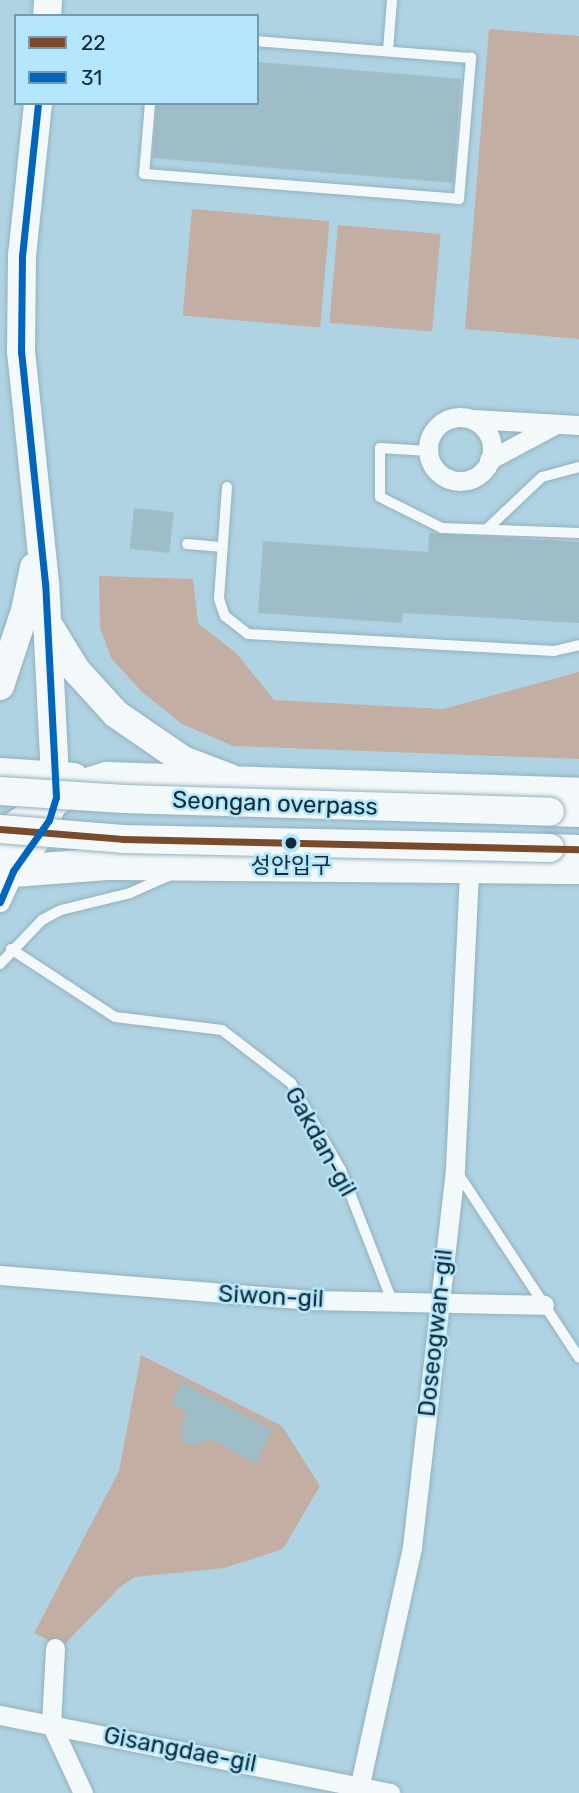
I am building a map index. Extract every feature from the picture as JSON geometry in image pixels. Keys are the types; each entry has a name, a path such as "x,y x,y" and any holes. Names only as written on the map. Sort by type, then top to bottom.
{"main road":[{"path":"38,105 22,256 21,352 40,519 36,617 56,787 57,822 65,838 80,853 107,864"},
{"path":"0,659 36,617"},
{"path":"0,686 36,617"},
{"path":"36,617 76,670 137,732 183,760 242,782"},
{"path":"0,772 56,787 107,778 579,794"},
{"path":"4,871 56,787"},
{"name":"Seongan overpass","path":"0,791 137,800 579,813"},
{"name":"Seongan overpass","path":"0,829 124,839 579,849"},
{"path":"4,871 107,864 579,868"}],"street":[{"path":"557,424 489,460 480,474 460,481 440,473 429,451 430,437 443,422 472,419 579,425"},
{"path":"472,419 488,434 489,460"},
{"name":"Doseogwan-gil","path":"359,1790 412,1547 455,1169 469,868"},
{"name":"Siwon-gil","path":"0,1275 166,1291 544,1305"},
{"path":"55,1648 51,1724 83,1793"},
{"name":"Gisangdae-gil","path":"0,1715 359,1790 390,1793"}],"lane":[{"path":"388,51 392,0"},
{"path":"150,105 144,174 459,200 471,58 259,41"},
{"path":"429,451 380,447 380,497 442,527 579,533"},
{"path":"488,528 542,477 579,467"},
{"path":"227,487 219,599 225,616 248,634 554,651 579,645"},
{"path":"187,544 223,547"},
{"path":"0,964 11,949 42,920 61,910 130,893 202,865"},
{"name":"Gakdan-gil","path":"11,949 115,1017 222,1030 291,1083 341,1170 391,1301"},
{"path":"455,1169 579,1358"}],"shaded area":[{"path":"489,29 579,36 579,339 465,329"},
{"path":"192,209 329,221 320,328 183,316"},
{"path":"338,225 441,234 432,332 329,323"},
{"path":"99,576 193,579 198,623 237,654 274,700 443,709 579,672 579,759 233,746 182,724 141,691 111,658 100,628"},
{"path":"141,1355 282,1426 320,1486 283,1549 224,1568 135,1577 121,1586 62,1647 34,1633 119,1471"}],"building":[{"path":"259,62 461,79 453,183 153,158 157,105 259,105"},
{"path":"134,508 174,512 169,553 130,549"},
{"path":"429,533 579,542 579,623 403,613 402,623 258,613 263,541 428,552"},
{"path":"182,1382 272,1430 256,1463 210,1439 197,1445 185,1443 180,1432 186,1412 171,1404"}],"transit line":[{"name":"31","path":"0,902 13,871 49,820 56,797 45,583 21,352 22,256 38,105"},
{"name":"22","path":"0,829 123,839 579,849"}],"place":[{"name":"성안입구","path":"291,843"}]}
